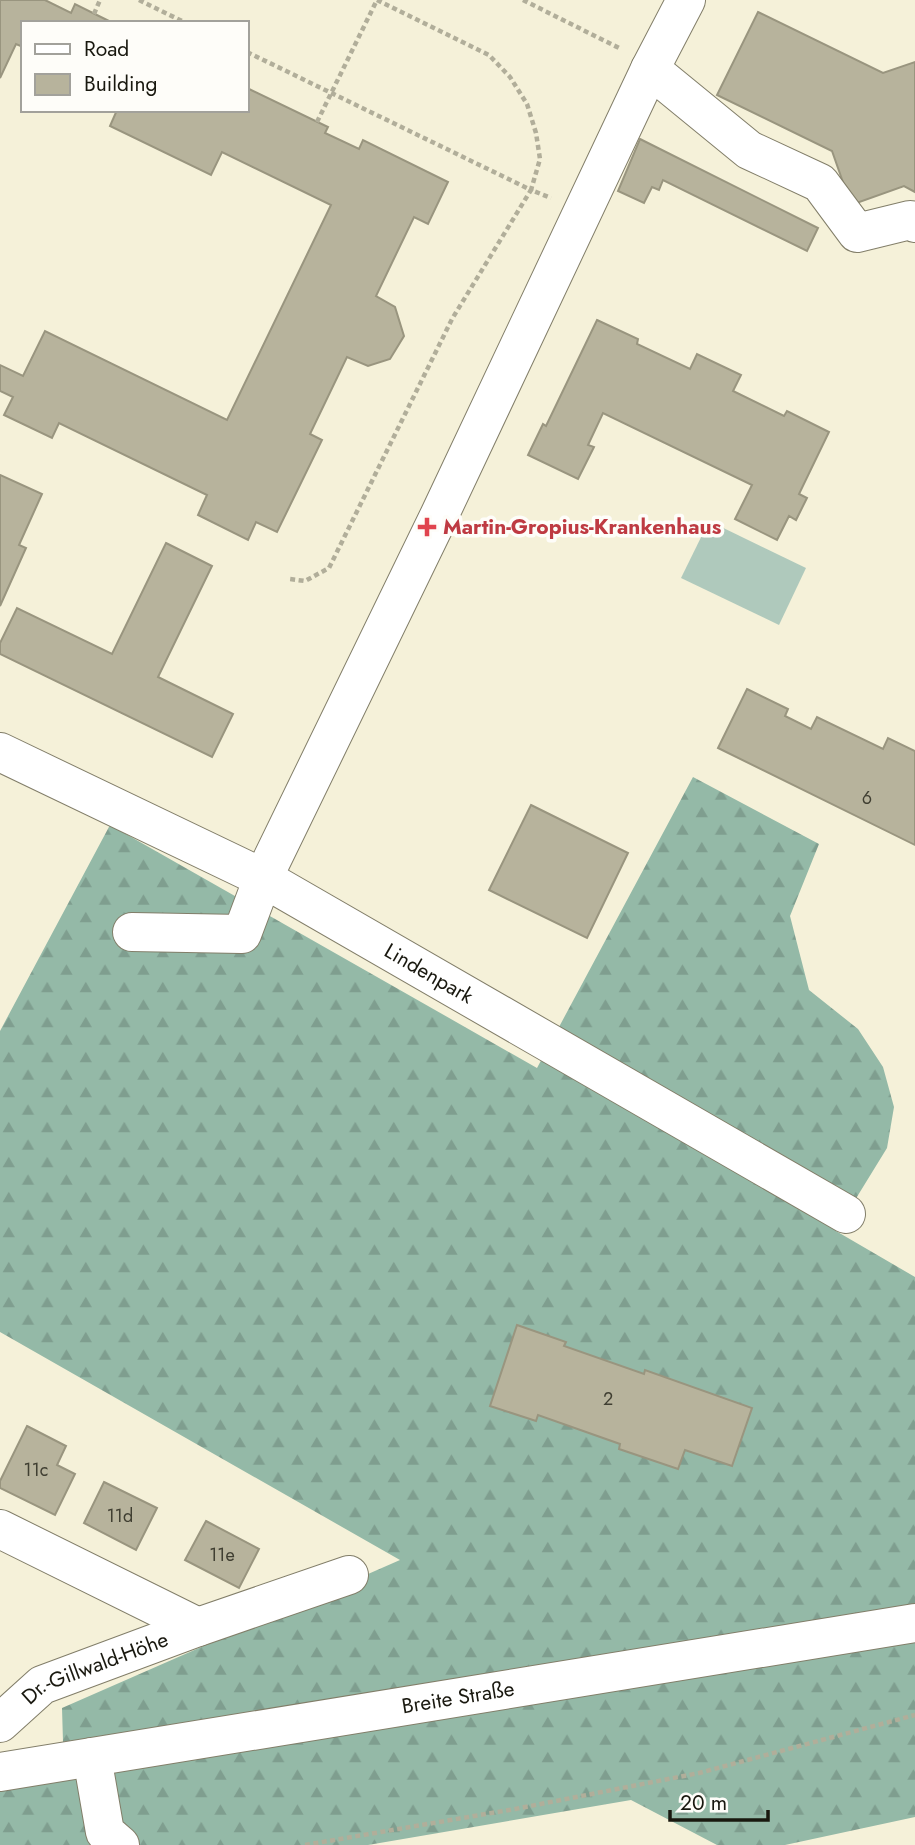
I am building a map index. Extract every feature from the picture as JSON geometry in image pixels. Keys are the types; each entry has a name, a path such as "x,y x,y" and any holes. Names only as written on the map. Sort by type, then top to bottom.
{"main road":[{"path":"132,932 242,934 263,878 584,212 650,69 686,0"},
{"path":"650,69 749,150 820,183 858,233 910,220 915,223"},
{"name":"Lindenpark","path":"0,752 263,878 846,1214"},
{"name":"Dr.-Gillwald-Höhe","path":"0,1529 198,1627"},
{"name":"Dr.-Gillwald-Höhe","path":"0,1723 42,1685 349,1575"},
{"name":"Breite Straße","path":"0,1772 915,1623"},
{"path":"92,1757 106,1832 120,1845"}],"path":[{"path":"94,13 100,0"},
{"path":"139,0 182,21"},
{"path":"290,579 305,581 329,568 452,319 531,190 540,159 527,104 510,77 489,55 377,0 317,122"},
{"path":"523,0 617,46 650,69"},
{"path":"248,52 531,190 584,212"},
{"path":"305,1845 514,1810 699,1773 915,1714"}],"green space":[{"path":"709,521 806,568 779,625 681,578"},
{"path":"693,777 819,844 790,916 809,990 858,1029 883,1067 894,1107 887,1148 836,1231 915,1277 915,1606 437,1686 63,1742 62,1708 400,1560 0,1332 0,1031 110,825 537,1068"},
{"path":"915,1640 915,1817 785,1845 717,1845 631,1800 368,1845 0,1845 0,1788"}],"building":[{"path":"0,0 45,0 71,13 75,4 109,21 21,21 21,46 16,44 0,78"},
{"path":"758,12 883,73 915,62 915,192 904,186 851,205 832,151 717,95"},
{"path":"248,88 328,127 325,133 359,149 363,140 448,182 428,224 414,217 376,296 395,307 404,336 390,359 368,366 347,357 310,434 322,440 277,532 256,522 248,540 198,515 207,495 59,423 52,438 4,415 13,397 0,391 0,365 23,376 45,331 227,420 331,205 222,152 211,175 110,126 116,112 248,112"},
{"path":"640,139 818,228 807,251 663,180 659,190 652,187 644,203 618,191"},
{"path":"597,320 638,339 637,344 690,369 697,354 741,375 733,391 784,416 787,411 829,432 799,494 807,498 796,520 789,516 777,540 735,519 752,485 603,413 588,445 594,447 578,479 528,455 543,424 546,426"},
{"path":"0,475 42,494 19,545 26,548 0,606"},
{"path":"166,543 212,566 158,677 233,714 212,757 0,654 0,643 17,608 112,654"},
{"path":"747,689 788,709 785,716 811,729 817,717 883,749 888,738 915,751 915,845 718,748"},
{"path":"531,805 628,853 587,938 489,890"},
{"path":"517,1325 566,1342 564,1346 644,1374 645,1370 752,1408 732,1466 685,1450 678,1469 619,1449 620,1444 538,1415 536,1421 490,1406"},
{"path":"27,1426 66,1446 57,1465 75,1474 55,1515 0,1488 0,1481"},
{"path":"104,1482 157,1508 136,1550 84,1523"},
{"path":"206,1521 259,1549 239,1588 185,1560"}],"place":[{"name":"Martin-Gropius-Krankenhaus","path":"427,527"}]}
